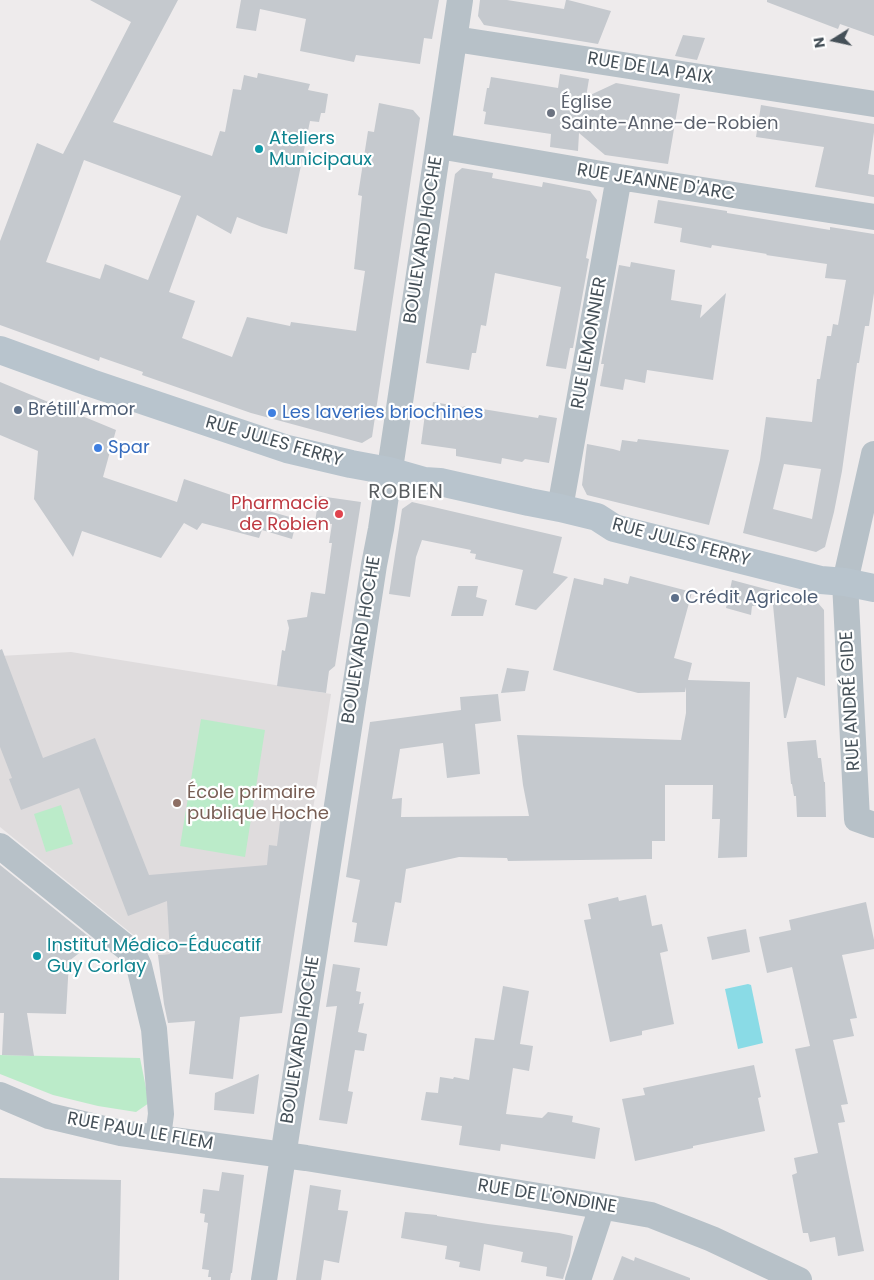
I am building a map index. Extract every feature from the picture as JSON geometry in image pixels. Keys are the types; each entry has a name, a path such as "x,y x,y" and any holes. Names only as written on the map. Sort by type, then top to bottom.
{"street":[{"name":"BOULEVARD HOCHE","path":"264,1280 460,0"},
{"name":"RUE DE LA PAIX","path":"455,39 874,104"},
{"name":"RUE JEANNE D'ARC","path":"438,146 619,178 874,217"},
{"name":"RUE LEMONNIER","path":"560,508 619,178"},
{"name":"RUE JULES FERRY","path":"0,350 90,383 287,449 389,471 424,481 440,482 560,508 597,517 614,528 821,580 845,582 874,588"},
{"name":"RUE ANDRÉ GIDE","path":"865,822 845,582 874,454"},
{"path":"0,846 132,953 139,966 154,1029 161,1114 158,1137"},
{"name":"RUE PAUL LE FLEM","path":"0,1095 49,1116 121,1133 283,1155"},
{"name":"RUE DE L'ONDINE","path":"283,1155 651,1215 712,1239 799,1280"},
{"path":"578,1280 598,1219 600,1206"}],"shaded area":[{"name":"École primaire publique Hoche","path":"71,652 331,694 292,944 158,955 0,827 0,656"}],"green space":[{"path":"201,719 265,730 245,857 180,846"},
{"path":"61,805 73,844 46,852 34,814"},
{"path":"0,1055 140,1058 149,1103 136,1112 98,1106 53,1095 0,1074"}],"water":[{"path":"751,985 763,1043 738,1049 725,989"}],"building":[{"path":"90,0 178,0 113,122 212,156 220,131 225,132 233,89 241,90 244,75 257,78 258,73 310,84 308,90 328,94 325,113 321,113 319,122 310,121 287,234 237,217 231,234 197,215 169,292 195,301 182,338 232,357 247,317 290,326 291,322 356,331 365,271 354,269 362,196 358,195 368,131 374,132 379,103 413,110 420,118 372,437 362,443 251,413 142,375 143,372 100,357 99,361 0,325 0,241 37,143 63,154 131,22","holes":["84,160 181,196 148,280 105,264 100,279 46,262"]},
{"path":"241,0 439,0 432,39 424,38 420,64 356,55 354,62 300,51 306,19 260,9 256,31 236,28"},
{"path":"480,0 507,0 564,9 566,0 568,0 611,11 598,44 484,25 478,16"},
{"path":"767,0 874,0 874,36 840,24 838,29 767,2"},
{"path":"683,35 705,38 697,60 675,56"},
{"path":"560,74 589,79 586,97 616,83 680,94 668,164 605,155 579,133 578,151 550,147 551,134 484,124 486,112 483,111 491,77 558,88"},
{"path":"761,105 874,124 868,174 874,175 874,197 815,187 824,147 756,137"},
{"path":"462,168 493,173 492,178 542,187 543,182 590,191 597,200 586,258 589,259 573,348 570,348 566,369 546,366 561,287 495,273 486,326 481,325 476,353 472,353 469,370 426,363 455,174"},
{"path":"658,200 830,230 830,227 874,234 874,293 869,326 865,326 859,363 857,363 842,471 834,512 825,547 816,552 743,533 760,460 766,417 812,422 817,379 820,379 827,336 831,336 833,324 838,325 846,280 825,278 827,264 712,245 711,248 680,242 682,228 654,223","holes":["784,464 821,469 812,519 773,509"]},
{"path":"631,262 675,270 671,300 702,305 700,318 726,293 713,380 647,370 645,383 625,379 623,390 600,386 604,364 601,364 619,265 630,267"},
{"path":"0,382 116,430 103,477 177,502 184,479 237,497 236,502 297,519 292,539 262,530 259,538 202,523 197,530 184,523 161,558 82,531 73,557 34,499 38,451 0,435"},
{"path":"433,402 538,418 539,415 557,418 549,463 525,459 522,462 502,458 501,464 456,456 456,449 421,444 425,414 431,415"},
{"path":"638,439 729,450 709,525 587,495 582,485 587,444 620,451 622,440 637,442"},
{"path":"319,496 361,502 335,666 329,671 326,693 277,686 282,650 285,651 289,628 287,620 307,617 311,592 325,594 332,543 329,543 332,524 315,522"},
{"path":"412,502 562,537 553,573 568,577 536,610 515,605 523,570 475,559 476,554 470,553 471,550 422,540 416,557 410,597 389,594 402,509"},
{"path":"630,576 692,592 674,658 692,663 688,680 750,682 747,857 718,858 720,819 712,819 713,785 665,785 665,841 652,841 652,859 508,861 507,858 459,857 406,869 401,903 395,902 387,946 354,942 357,923 352,922 360,880 346,877 370,722 461,710 460,697 498,694 501,721 475,724 480,774 447,778 443,743 400,749 392,799 402,798 401,817 529,816 517,735 681,740 686,713 686,687 685,692 638,693 553,670 574,578 603,585 604,578 628,584"},
{"path":"732,580 818,603 824,610 825,686 797,677 786,718 784,718 773,605 752,606 751,615 726,608"},
{"path":"458,586 478,586 476,597 487,600 483,616 451,616"},
{"path":"2,649 43,758 95,738 149,875 267,865 269,845 277,846 281,814 312,819 282,1013 240,1017 233,1079 189,1074 195,1021 168,1023 164,1004 158,955 170,954 167,901 128,916 79,788 21,810 9,779 12,778 0,747 0,650"},
{"path":"507,668 529,671 525,691 501,693"},
{"path":"816,740 818,758 821,758 825,782 826,817 797,817 796,796 794,796 791,784 787,742"},
{"name":"Institut Médico-Éducatif Guy Corlay","path":"0,865 93,940 69,961 66,1014 27,1013 34,1056 2,1055 4,1013 0,1013"},
{"path":"646,895 652,926 662,924 668,951 660,953 674,1024 642,1031 642,1035 610,1042 584,920 591,919 588,904 618,897 619,901"},
{"path":"866,902 874,940 874,949 842,955 857,1018 850,1019 854,1036 833,1040 848,1104 841,1105 845,1122 838,1123 864,1251 838,1256 835,1237 810,1242 808,1233 803,1233 792,1175 797,1173 794,1158 818,1153 795,1049 810,1046 792,967 767,973 759,937 791,930 789,920"},
{"path":"746,929 750,952 712,960 707,937"},
{"path":"333,964 360,968 356,991 361,992 359,1004 364,1003 358,1032 367,1034 364,1051 355,1050 348,1091 353,1092 347,1124 319,1120 337,1006 326,1007"},
{"path":"503,986 529,991 520,1044 533,1046 529,1071 513,1068 506,1114 542,1118 548,1112 573,1116 572,1122 600,1128 595,1159 501,1144 500,1151 459,1145 462,1126 421,1120 426,1092 438,1093 440,1077 469,1080 475,1038 494,1040"},
{"path":"754,1065 761,1097 758,1098 765,1131 693,1146 693,1148 635,1161 622,1099 645,1095 643,1088"},
{"path":"259,1074 254,1114 214,1110 215,1093"},
{"path":"222,1172 244,1175 230,1280 211,1280 211,1277 208,1277 209,1270 202,1269 208,1223 204,1222 205,1214 200,1213 203,1189 219,1191"},
{"path":"0,1178 121,1180 119,1280 0,1280"},
{"path":"310,1185 341,1190 338,1210 348,1211 339,1263 324,1260 321,1280 296,1280"},
{"path":"405,1212 437,1215 573,1236 570,1256 563,1279 546,1276 547,1267 521,1262 523,1252 484,1244 480,1271 459,1267 460,1262 445,1259 447,1246 401,1238"},
{"path":"622,1256 634,1261 635,1257 690,1278 690,1280 613,1280"}],"place":[{"name":"Église Sainte-Anne-de-Robien","path":"551,113"},
{"name":"Ateliers Municipaux","path":"259,149"},
{"name":"Brétill'Armor","path":"18,410"},
{"name":"Les laveries briochines","path":"272,413"},
{"name":"Spar","path":"98,448"},
{"name":"Pharmacie de Robien","path":"339,514"},
{"name":"Crédit Agricole","path":"675,598"},
{"name":"École primaire publique Hoche","path":"177,803"},
{"name":"Institut Médico-Éducatif Guy Corlay","path":"37,956"}],"district":[{"name":"ROBIEN","path":"406,493"}]}
